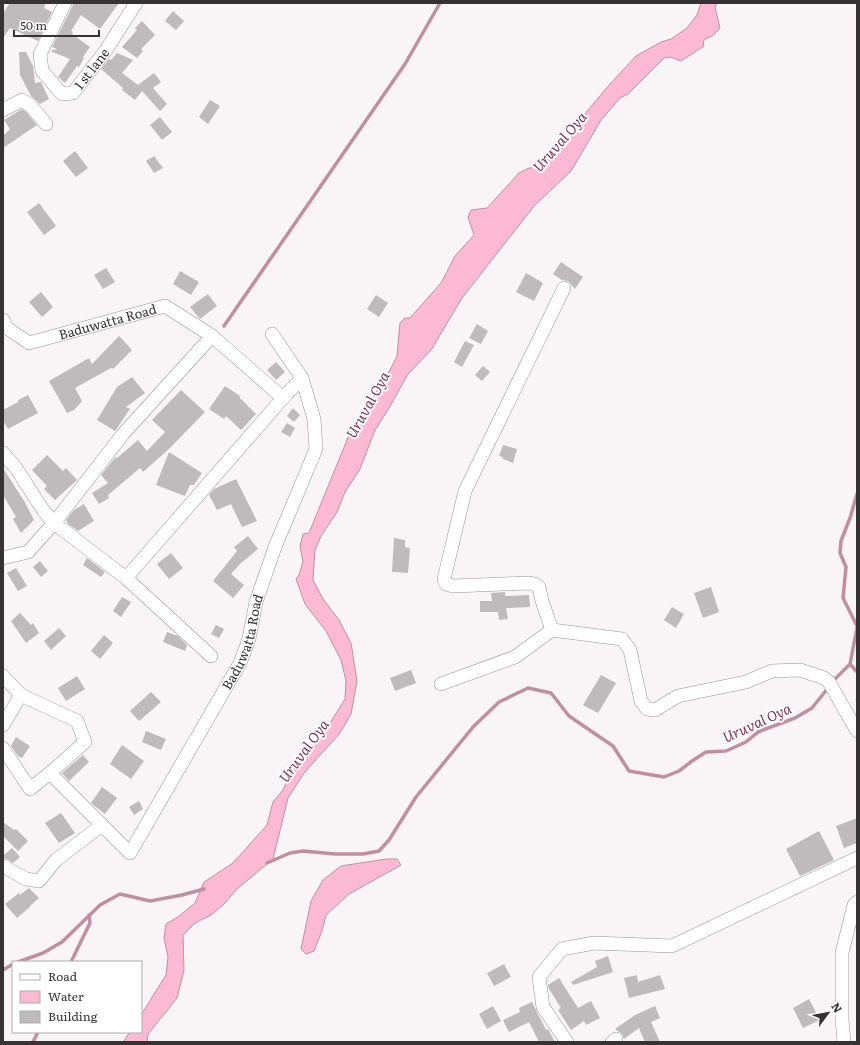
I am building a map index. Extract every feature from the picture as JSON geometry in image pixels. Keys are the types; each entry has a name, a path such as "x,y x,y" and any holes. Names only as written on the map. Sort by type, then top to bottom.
{"street":[{"name":"1 st lane","path":"65,3 40,54 42,71 62,94 73,93 106,50 136,3"},
{"path":"3,110 22,100 32,106 46,124"},
{"path":"552,630 539,587 535,584 453,586 446,584 444,579 465,491 564,288"},
{"name":"Baduwatta Road","path":"3,320 7,328 29,343 165,306 212,336 283,398"},
{"name":"Baduwatta Road","path":"102,825 130,853 240,663 248,639 256,602 265,574 316,449 314,419 302,378 272,334"},
{"path":"3,558 28,552 56,520 123,434 212,336"},
{"path":"126,578 302,378"},
{"name":"Baduwatta Road","path":"3,453 16,468 43,510 126,578 212,656"},
{"path":"441,684 515,657 552,630 622,639 630,650 641,701 647,709 655,710 678,696 746,682 772,671 800,670 824,678 830,684 857,731"},
{"path":"3,676 21,695 77,721 85,742 30,789 3,748"},
{"path":"3,725 21,695"},
{"path":"3,866 26,879 39,881 56,860 102,825 50,773"},
{"path":"567,1042 543,1007 539,976 562,949 594,942 672,946 857,858"},
{"path":"844,1042 842,1020 842,953 854,906 857,902"}],"water":[{"path":"701,3 717,3 715,7 720,28 712,36 705,39 703,42 704,46 681,61 670,57 664,58 628,94 620,98 601,120 571,171 534,206 462,298 431,350 408,374 375,430 360,469 345,492 337,512 321,536 315,550 313,580 323,599 339,620 351,643 357,681 351,714 340,733 304,773 288,798 273,859 237,889 224,904 211,915 195,923 183,935 184,970 177,998 148,1034 147,1042 123,1042 129,1033 142,1033 142,1013 166,975 168,957 164,938 166,924 178,917 195,903 204,882 233,863 267,825 273,802 283,790 294,766 330,723 345,699 346,681 341,660 326,631 305,604 296,579 299,575 303,562 300,546 303,534 309,533 349,435 390,370 397,356 400,323 405,318 410,318 441,283 455,256 474,235 468,217 471,210 487,208 519,173 529,168 539,167 577,132 578,122 636,56 661,42 671,39 687,28 697,15"},
{"path":"386,859 397,859 401,865 349,894 326,915 322,931 314,951 306,954 301,949 311,901 323,880 341,866"}],"building":[{"path":"10,3 46,3 44,8 52,12 38,41 10,28 3,38 3,13"},
{"path":"74,3 119,3 100,29 81,15 71,31 73,32 72,34 90,47 83,57 84,58 79,67 77,66 65,83 58,77 70,59 50,51 57,49 52,47"},
{"path":"173,11 184,21 176,30 165,21"},
{"path":"142,21 155,35 141,49 143,51 137,58 122,47 137,30 135,28"},
{"path":"19,52 26,52 33,66 35,83 41,82 49,99 40,104 31,96 20,75"},
{"path":"117,53 133,60 122,73 138,85 154,73 161,82 153,88 167,104 160,111 142,91 135,100 122,90 123,88 101,69 109,59 111,60"},
{"path":"210,100 220,106 208,124 199,117"},
{"path":"22,109 37,125 3,148 3,136 10,129 4,120"},
{"path":"160,117 172,132 162,140 150,125"},
{"path":"75,151 88,168 76,177 63,161"},
{"path":"154,156 163,168 154,173 146,161"},
{"path":"39,203 56,226 44,235 27,212"},
{"path":"561,262 583,277 575,289 568,281 562,280 553,274"},
{"path":"106,268 115,282 103,289 94,275"},
{"path":"180,271 199,282 191,295 173,284"},
{"path":"526,273 543,283 534,301 516,292"},
{"path":"41,292 53,307 42,317 29,302"},
{"path":"208,294 217,306 200,319 190,307"},
{"path":"376,295 388,303 379,317 367,309"},
{"path":"477,324 488,331 481,344 469,338"},
{"path":"119,336 132,350 113,369 111,368 75,388 82,401 74,410 67,413 49,381 89,358 92,364"},
{"path":"465,341 474,345 462,367 454,362"},
{"path":"276,362 285,372 276,380 267,370"},
{"path":"483,366 490,372 482,381 475,375"},
{"path":"132,377 145,393 126,407 130,409 115,431 97,420 117,387"},
{"path":"225,386 240,396 239,397 256,414 241,430 226,416 224,419 209,409"},
{"path":"181,390 205,412 169,449 143,472 140,468 108,495 109,498 99,504 92,493 108,483 101,475 116,457 117,458 138,440 147,451 165,432 152,420"},
{"path":"28,395 38,413 8,429 3,420 3,410"},
{"path":"293,408 300,415 294,422 287,416"},
{"path":"287,423 295,428 290,437 281,432"},
{"path":"503,445 517,449 513,463 499,456"},
{"path":"169,452 202,473 194,485 190,485 185,496 156,485"},
{"path":"47,455 63,471 66,468 77,480 55,500 44,489 47,486 32,470"},
{"path":"3,468 26,504 34,520 21,533 13,519 16,517 3,495"},
{"path":"236,479 257,521 242,527 231,504 217,510 209,495 214,489"},
{"path":"84,504 94,521 78,531 68,524 66,520 74,510"},
{"path":"248,536 258,549 240,564 231,574 244,585 233,598 213,581 237,551 234,547"},
{"path":"394,538 405,540 405,547 410,548 408,573 392,572"},
{"path":"171,553 183,568 169,579 157,564"},
{"path":"87,558 105,572 101,577 83,565"},
{"path":"40,561 48,571 41,577 33,567"},
{"path":"16,568 27,586 18,591 7,573"},
{"path":"711,587 719,612 703,618 694,593"},
{"path":"505,592 505,596 529,595 530,607 506,608 508,619 499,620 498,612 480,612 480,601 492,601 491,593"},
{"path":"122,597 131,602 121,617 113,611"},
{"path":"672,607 684,614 676,628 664,620"},
{"path":"20,613 31,625 33,623 39,633 26,643 11,621"},
{"path":"216,625 224,629 219,638 211,634"},
{"path":"59,628 66,636 51,650 44,641"},
{"path":"167,632 178,636 187,645 185,651 163,642"},
{"path":"104,635 113,643 100,659 91,651"},
{"path":"411,670 416,683 395,691 390,678"},
{"path":"601,675 616,683 598,713 583,705"},
{"path":"77,676 85,689 66,701 58,688"},
{"path":"151,692 161,702 139,721 130,711"},
{"path":"146,731 166,739 161,750 142,742"},
{"path":"16,737 30,746 22,758 18,756 11,746"},
{"path":"122,745 144,761 131,779 110,764"},
{"path":"83,755 89,762 69,781 62,773"},
{"path":"102,787 117,798 105,814 91,803"},
{"path":"139,801 143,809 134,815 129,807"},
{"path":"61,813 75,833 59,843 45,823"},
{"path":"857,818 857,843 844,848 836,826"},
{"path":"3,822 14,830 16,829 28,841 18,851 3,836"},
{"path":"819,831 834,860 800,876 786,849"},
{"path":"12,848 20,857 13,863 3,857"},
{"path":"29,888 39,898 17,918 5,904 19,893 20,895"},
{"path":"608,956 613,972 573,985 571,982 597,967 595,961"},
{"path":"504,964 511,977 494,986 487,973"},
{"path":"637,975 638,982 660,975 665,989 629,998 624,978"},
{"path":"559,978 578,1008 591,1001 600,1018 586,1025 584,1021 571,1030 558,1010 561,1008 548,985"},
{"path":"809,999 820,1020 803,1028 793,1008"},
{"path":"532,1002 546,1030 548,1029 555,1042 539,1042 529,1022 509,1032 503,1020 520,1012 519,1008"},
{"path":"493,1006 501,1021 487,1029 479,1014"},
{"path":"655,1006 660,1018 651,1022 660,1042 645,1042 639,1028 624,1039 622,1034 615,1029 635,1015"}],"waterway":[{"path":"224,326 405,64 440,3"},
{"path":"857,494 841,541 840,553 846,567 843,598 857,626"},
{"path":"850,664 857,628"},
{"name":"Uruval Oya","path":"832,682 850,664 857,672"},
{"name":"Uruval Oya","path":"267,863 290,853 303,851 335,854 363,854 379,851 389,840 416,797 473,727 499,702 528,688 551,693 569,716 613,746 629,771 664,777 679,771 706,752 726,751 746,742 758,732 795,718 812,708 828,688"},
{"name":"Uruval Oya","path":"21,961 43,953 62,942 100,905 120,894 150,901 204,889"},
{"path":"71,961 90,923 89,915"},
{"name":"Uruval Oya","path":"3,970 12,965"},
{"path":"33,1042 38,1033"}]}
